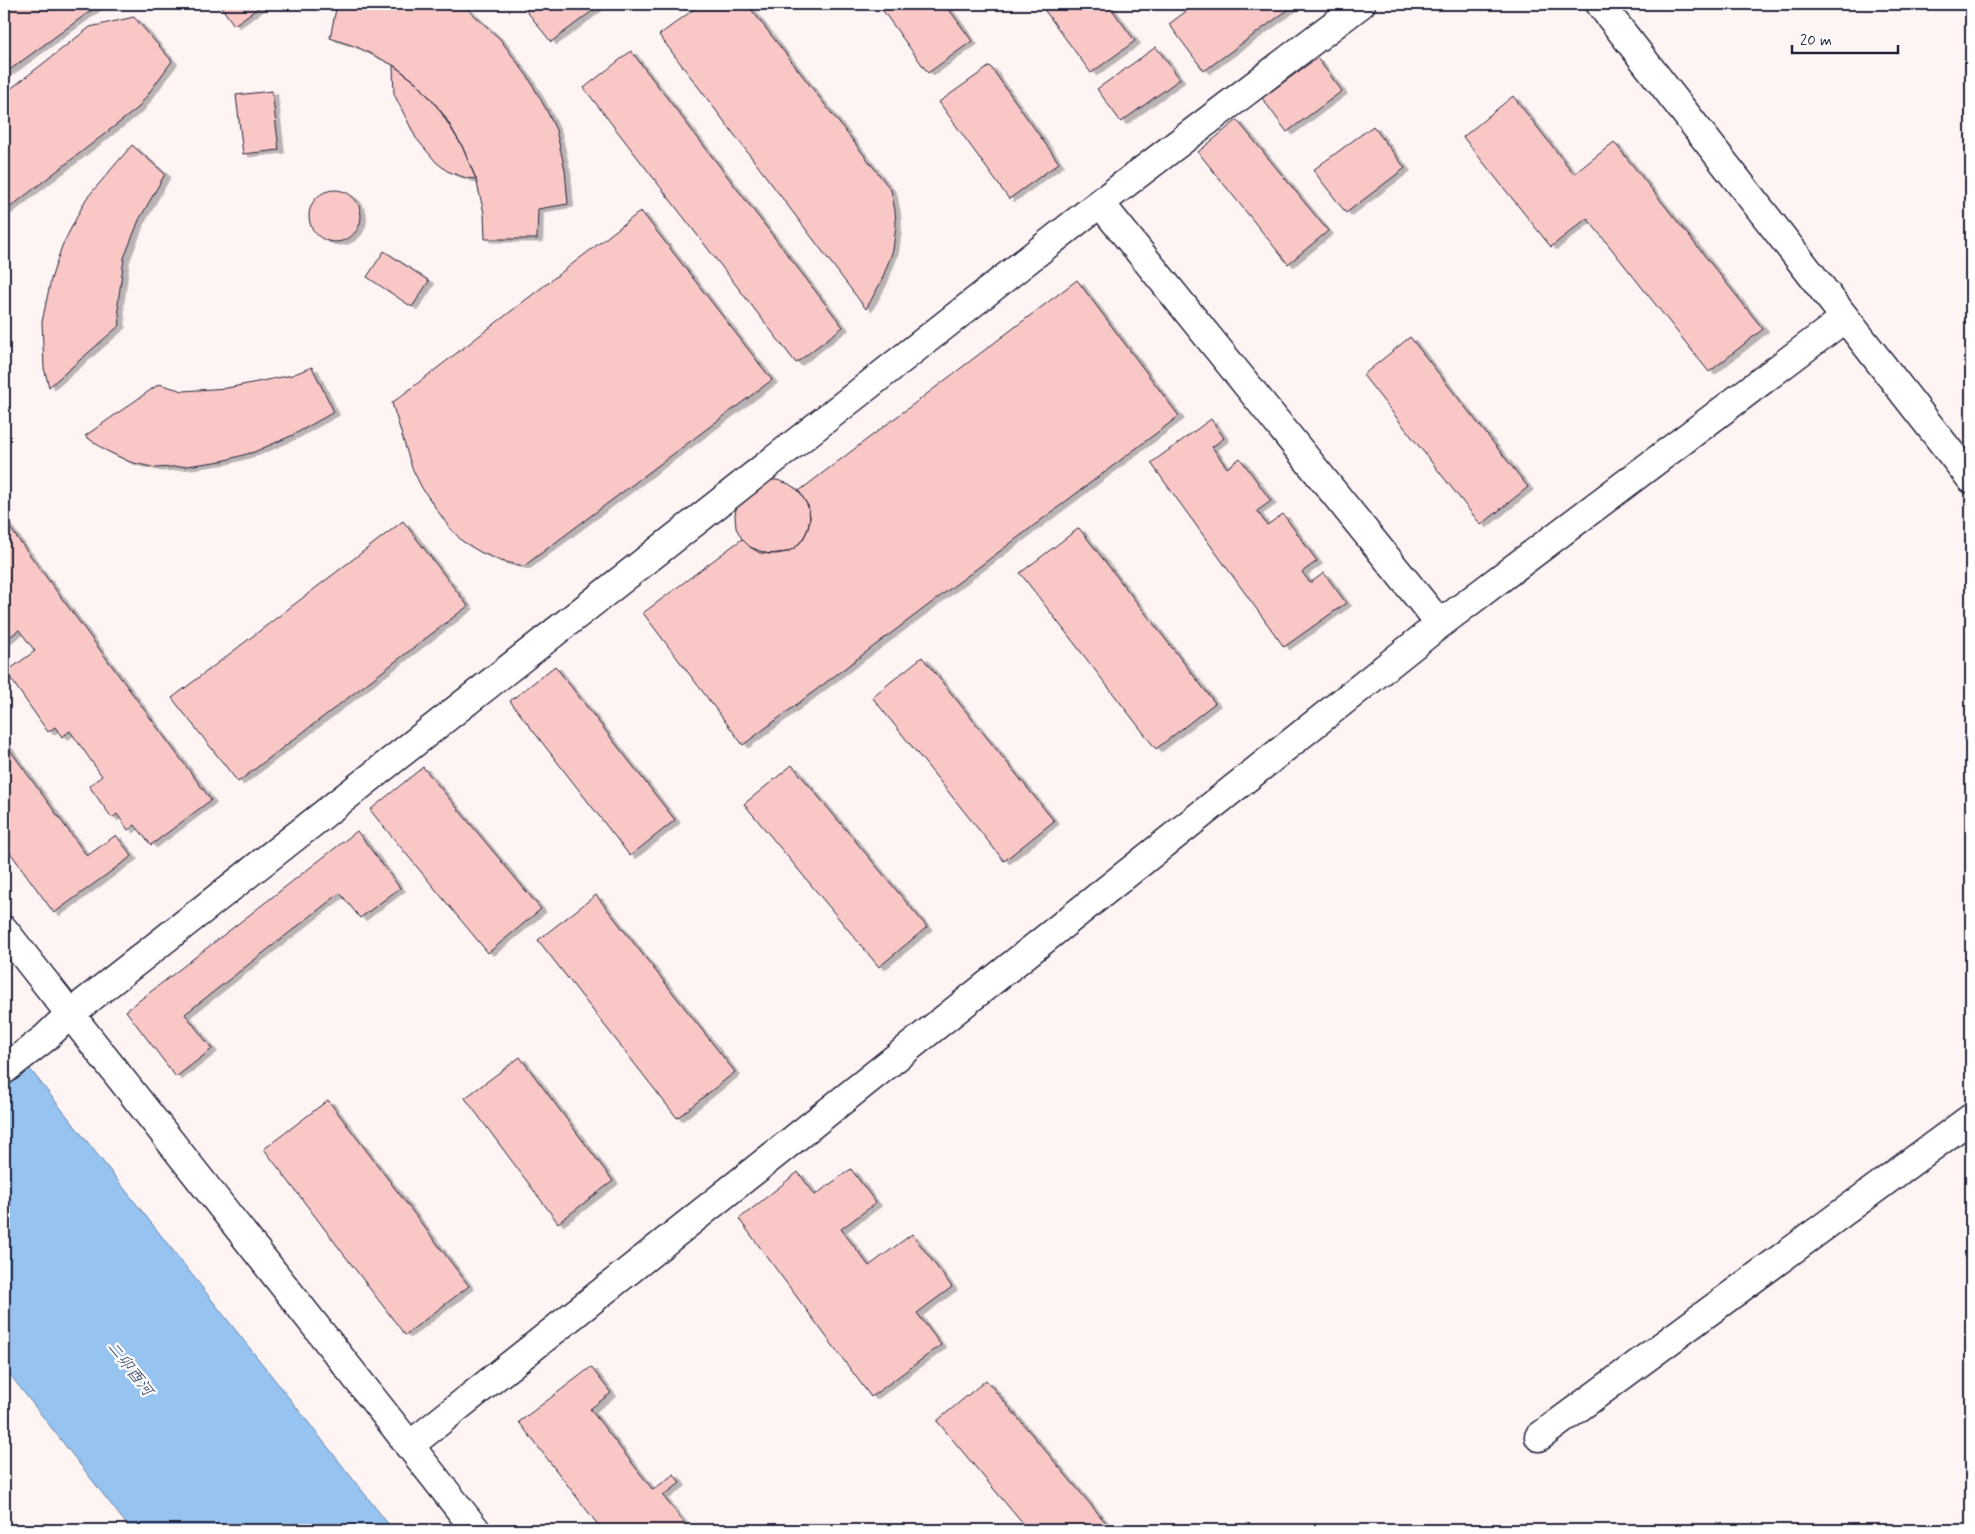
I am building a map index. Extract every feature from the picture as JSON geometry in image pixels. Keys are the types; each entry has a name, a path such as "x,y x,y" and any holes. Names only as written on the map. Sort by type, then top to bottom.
{"street":[{"path":"4,1070 45,1038 70,1014 1100,203 1361,4"},
{"path":"1600,4 1971,479"},
{"path":"1100,203 1440,624"},
{"path":"409,1446 1440,624 1845,318"},
{"path":"4,930 476,1530"},
{"path":"1538,1438 1971,1118"}],"water":[{"name":"二卯酉河","path":"4,1036 393,1530 131,1530 4,1367"}],"building":[{"path":"4,4 100,4 4,74"},
{"path":"219,4 264,4 234,25"},
{"path":"337,4 462,4 500,39 528,77 546,109 556,130 565,170 568,204 538,209 537,239 485,239 484,213 476,179 462,146 444,115 417,83 393,65 357,47 330,38"},
{"path":"521,4 600,4 600,5 551,42"},
{"path":"701,4 747,4 891,190 896,225 893,250 881,282 866,309 659,35"},
{"path":"878,4 945,4 972,41 928,73"},
{"path":"1040,4 1108,4 1135,41 1091,73"},
{"path":"1196,4 1296,4 1204,71 1169,24"},
{"path":"134,17 172,61 138,108 4,212 4,94 90,27"},
{"path":"1156,47 1180,79 1121,122 1097,89"},
{"path":"631,51 843,327 796,363 584,88"},
{"path":"1317,58 1342,91 1287,132 1262,98"},
{"path":"393,65 417,83 437,106 462,146 476,179 466,178 447,171 436,162 416,138 394,94"},
{"path":"990,66 1059,163 1009,199 939,102"},
{"path":"272,91 279,150 243,154 236,95"},
{"path":"1513,96 1574,174 1614,142 1763,329 1709,372 1587,218 1551,247 1463,137"},
{"path":"1237,120 1328,231 1288,264 1198,152"},
{"path":"1373,126 1405,168 1346,213 1313,170"},
{"path":"132,145 165,174 139,220 124,258 118,303 120,325 49,387 44,368 42,322 51,279 62,246 86,199"},
{"path":"335,190 345,192 353,198 359,206 361,216 359,226 353,234 345,240 335,242 325,240 317,234 311,226 309,216 311,206 317,198 325,192"},
{"path":"641,211 772,380 524,566 501,561 480,552 462,541 449,527 422,488 412,468 392,403"},
{"path":"384,251 429,281 412,307 367,277"},
{"path":"1077,280 1179,416 743,745 643,613 742,539 750,547 768,554 787,552 796,547 808,529 810,517 808,506 799,491"},
{"path":"1410,337 1528,487 1481,525 1363,375"},
{"path":"312,367 334,412 293,435 254,452 222,461 156,468 130,462 105,450 85,436 159,384 183,391 227,388 292,375"},
{"path":"1211,419 1224,438 1212,447 1227,468 1240,458 1271,501 1257,511 1267,525 1283,514 1317,561 1302,572 1310,583 1324,573 1346,603 1284,647 1151,463"},
{"path":"765,480 777,480 789,484 799,491 808,506 810,517 808,529 796,547 787,552 776,554 760,553 742,539 736,528 735,515 737,503"},
{"path":"4,520 211,800 151,845 135,825 128,830 117,814 112,818 89,786 102,776 70,731 62,737 55,727 48,732 6,672 35,651 19,630 4,641"},
{"path":"403,521 468,606 238,782 172,698"},
{"path":"1079,528 1215,703 1156,749 1020,573"},
{"path":"922,657 1054,821 1004,861 872,697"},
{"path":"555,666 675,820 630,856 510,701"},
{"path":"4,742 87,856 116,835 132,856 54,913 4,844"},
{"path":"792,765 927,927 879,967 744,804"},
{"path":"423,767 541,909 488,953 370,810"},
{"path":"357,831 400,888 360,918 340,893 185,1014 212,1049 176,1077 126,1011"},
{"path":"596,895 735,1072 677,1118 538,940"},
{"path":"520,1057 613,1181 558,1223 465,1098"},
{"path":"328,1100 469,1286 405,1335 264,1149"},
{"path":"851,1169 876,1203 841,1229 869,1266 912,1234 952,1287 917,1313 941,1345 871,1397 739,1219 798,1172 815,1195"},
{"path":"591,1367 611,1393 590,1409 653,1490 674,1474 680,1483 663,1496 690,1530 602,1530 519,1422"},
{"path":"986,1380 1112,1530 1028,1530 937,1421"}]}
